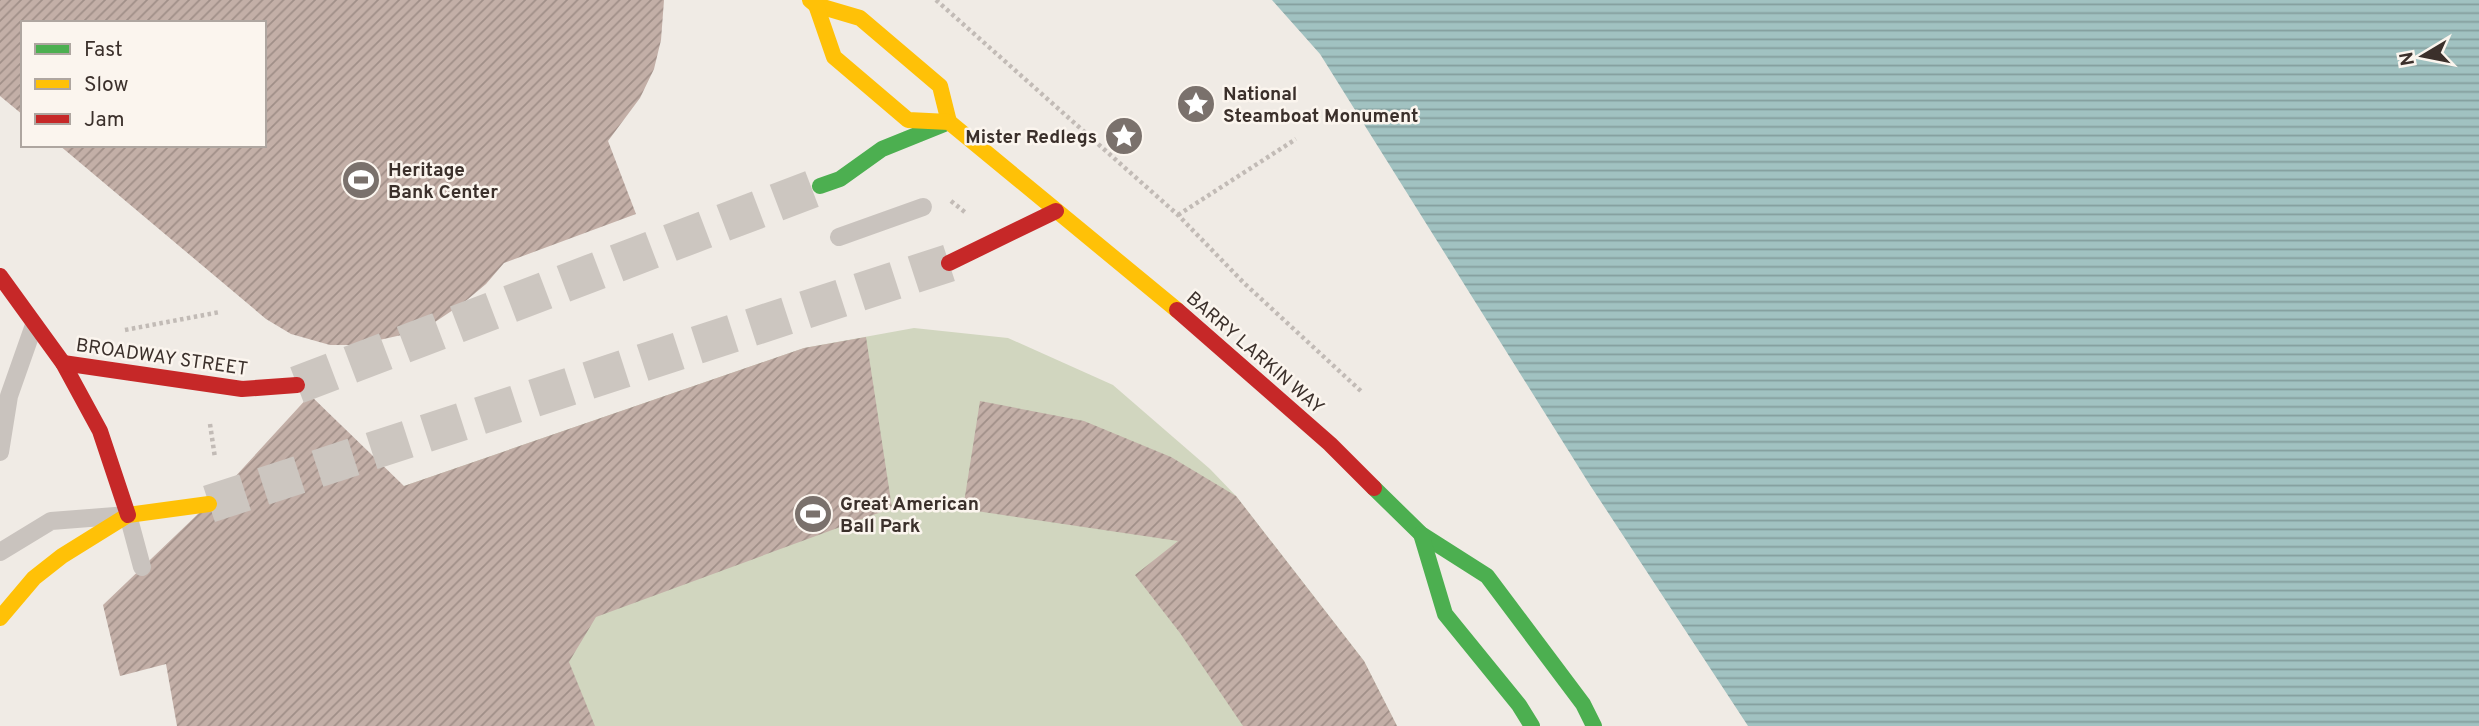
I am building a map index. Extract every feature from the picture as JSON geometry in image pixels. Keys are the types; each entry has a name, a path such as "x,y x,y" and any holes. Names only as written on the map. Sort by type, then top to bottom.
{"main road":[{"path":"813,3 834,57 908,120 949,122"},
{"path":"813,3 860,18 940,86 949,122"},
{"path":"820,186 848,174 882,149 949,122"},
{"name":"BARRY LARKIN WAY","path":"949,122 1236,360 1330,444 1421,534 1487,576 1583,704 1594,726"},
{"path":"949,263 1056,211"},
{"path":"0,276 63,363 100,431 128,515"},
{"name":"BROADWAY STREET","path":"63,363 242,389 297,385"},
{"path":"0,618 43,570 128,515 209,504"},
{"name":"BARRY LARKIN WAY","path":"1421,534 1445,614 1519,705 1532,726"}],"lane":[{"path":"839,237 923,207"},
{"path":"0,452 9,396 35,321"},
{"path":"0,552 51,521 128,515 142,567"}],"path":[{"path":"936,0 1178,215 1244,284 1363,393"},
{"path":"1178,215 1296,139"},
{"path":"210,418 215,458"}],"green space":[{"name":"Great American Ball Park","path":"914,328 1008,338 1113,385 1210,469 1236,496 1364,661 1397,726 319,726 361,531 404,486 804,348"}],"water":[{"path":"1272,0 2479,0 2479,726 1748,726 1588,482 1320,54"}],"building":[{"name":"Heritage Bank Center","path":"0,0 664,0 661,40 654,69 640,98 608,141 636,214 504,263 486,284 435,322 406,334 357,345 330,345 291,334 266,319 61,147 266,147 266,21 21,21 21,113 0,96"},
{"path":"866,337 892,508 596,617 569,662 595,726 177,726 166,664 120,676 103,605 222,491 310,395 404,486 804,348"},
{"path":"980,401 1084,421 1171,457 1236,496 1364,661 1397,726 1243,726 1180,633 1135,575 1178,541 963,509"}],"tunnel":[{"path":"297,385 820,186"},
{"path":"209,504 949,263"}],"traffic: fast":[{"path":"820,186 840,179 882,149 944,124"},
{"path":"1374,488 1421,534 1487,576 1583,704 1594,726"},
{"path":"1421,534 1445,614 1519,705 1532,726"}],"traffic: slow":[{"path":"810,0 816,5 860,18 940,86 949,122"},
{"path":"816,5 834,57 908,120 949,122 1177,310"},
{"path":"0,618 34,578 62,556 128,515 209,504"}],"traffic: jam":[{"path":"949,263 1056,211"},
{"path":"0,276 63,363 100,431 128,515"},
{"path":"1177,310 1330,444 1374,488"},
{"path":"63,363 242,389 297,385"}],"place":[{"name":"National Steamboat Monument","path":"1196,104"},
{"name":"Mister Redlegs","path":"1124,136"},
{"name":"Heritage Bank Center","path":"361,180"},
{"name":"Great American Ball Park","path":"813,514"}]}
